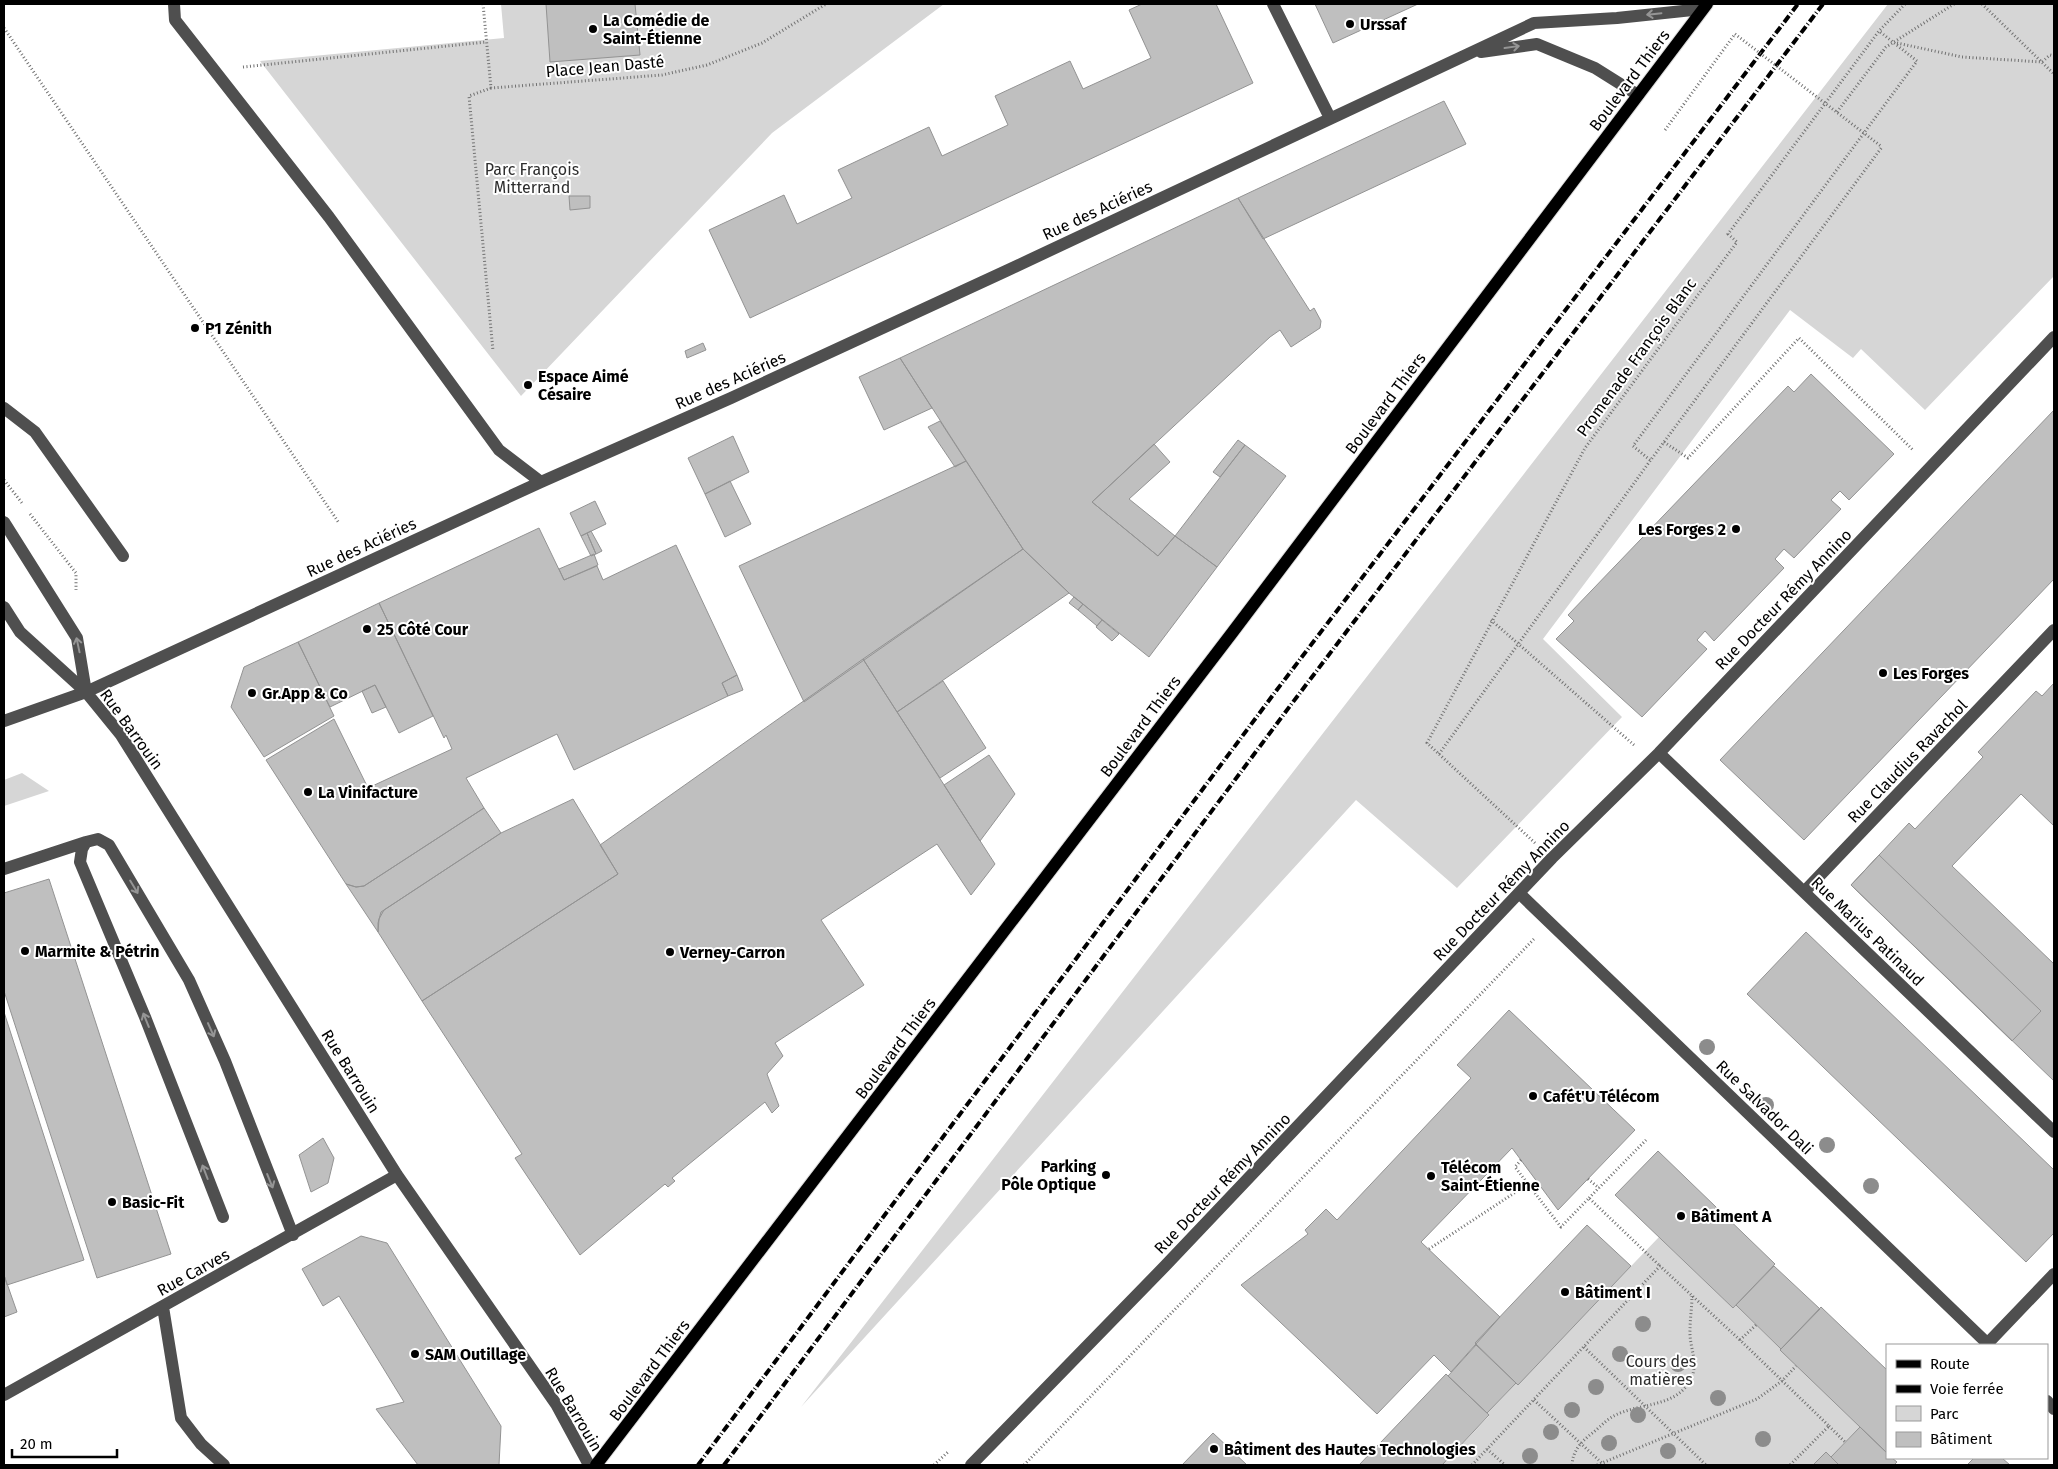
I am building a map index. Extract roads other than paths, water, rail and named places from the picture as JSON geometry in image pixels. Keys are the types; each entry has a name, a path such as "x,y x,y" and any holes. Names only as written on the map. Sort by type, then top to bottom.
{"main road":[{"name":"Boulevard Thiers","path":"596,1465 1238,625 1704,6"}],"street":[{"path":"174,4 175,20 329,217 499,450 541,482"},
{"path":"1273,4 1330,118"},
{"name":"Rue des Aciéries","path":"4,721 86,692 541,482 757,386 1464,54 1534,23 1616,18 1704,6"},
{"name":"Rue des Aciéries","path":"1464,54 1537,44 1595,68 1638,95"},
{"name":"Rue Docteur Rémy Annino","path":"971,1465 1165,1266 1552,858 1655,756 2054,337"},
{"path":"4,408 35,432 123,556"},
{"path":"4,522 77,638 86,692"},
{"name":"Rue Barrouin","path":"4,607 20,632 86,692 121,735 397,1175 556,1404 589,1465"},
{"name":"Rue Claudius Ravachol","path":"1804,892 2054,630"},
{"name":"Rue Marius Patinaud","path":"1655,756 1804,892 2054,1132"},
{"path":"4,869 98,839 109,845 189,980 225,1061 292,1234"},
{"path":"86,842 82,849 80,862 145,1018 223,1217"},
{"name":"Rue Salvador Dali","path":"1519,893 1987,1344"},
{"name":"Rue Carves","path":"4,1396 397,1175"},
{"path":"1989,1344 2054,1274"},
{"path":"163,1307 181,1418 201,1444 224,1465"}],"railway":[{"path":"698,1465 1276,691 1798,4"},
{"path":"724,1465 1293,702 1823,4"}],"place":[{"name":"Urssaf","path":"1350,24"},
{"name":"La Comédie de Saint-Étienne","path":"593,29"},
{"name":"P1 Zénith","path":"195,328"},
{"name":"Espace Aimé Césaire","path":"528,385"},
{"name":"Les Forges 2","path":"1736,529"},
{"name":"25 Côté Cour","path":"367,629"},
{"name":"Les Forges","path":"1883,673"},
{"name":"Gr.App & Co","path":"252,693"},
{"name":"La Vinifacture","path":"308,792"},
{"name":"Marmite & Pétrin","path":"25,951"},
{"name":"Verney-Carron","path":"670,952"},
{"name":"Cafét'U Télécom","path":"1533,1096"},
{"name":"Parking Pôle Optique","path":"1106,1175"},
{"name":"Télécom Saint-Étienne","path":"1431,1176"},
{"name":"Basic-Fit","path":"112,1202"},
{"name":"Bâtiment A","path":"1681,1216"},
{"name":"Bâtiment I","path":"1565,1292"},
{"name":"SAM Outillage","path":"415,1354"},
{"name":"Bâtiment des Hautes Technologies","path":"1214,1449"}],"park label":[{"name":"Parc François Mitterrand","path":"532,178"},
{"name":"Cours des matières","path":"1661,1370"}]}
